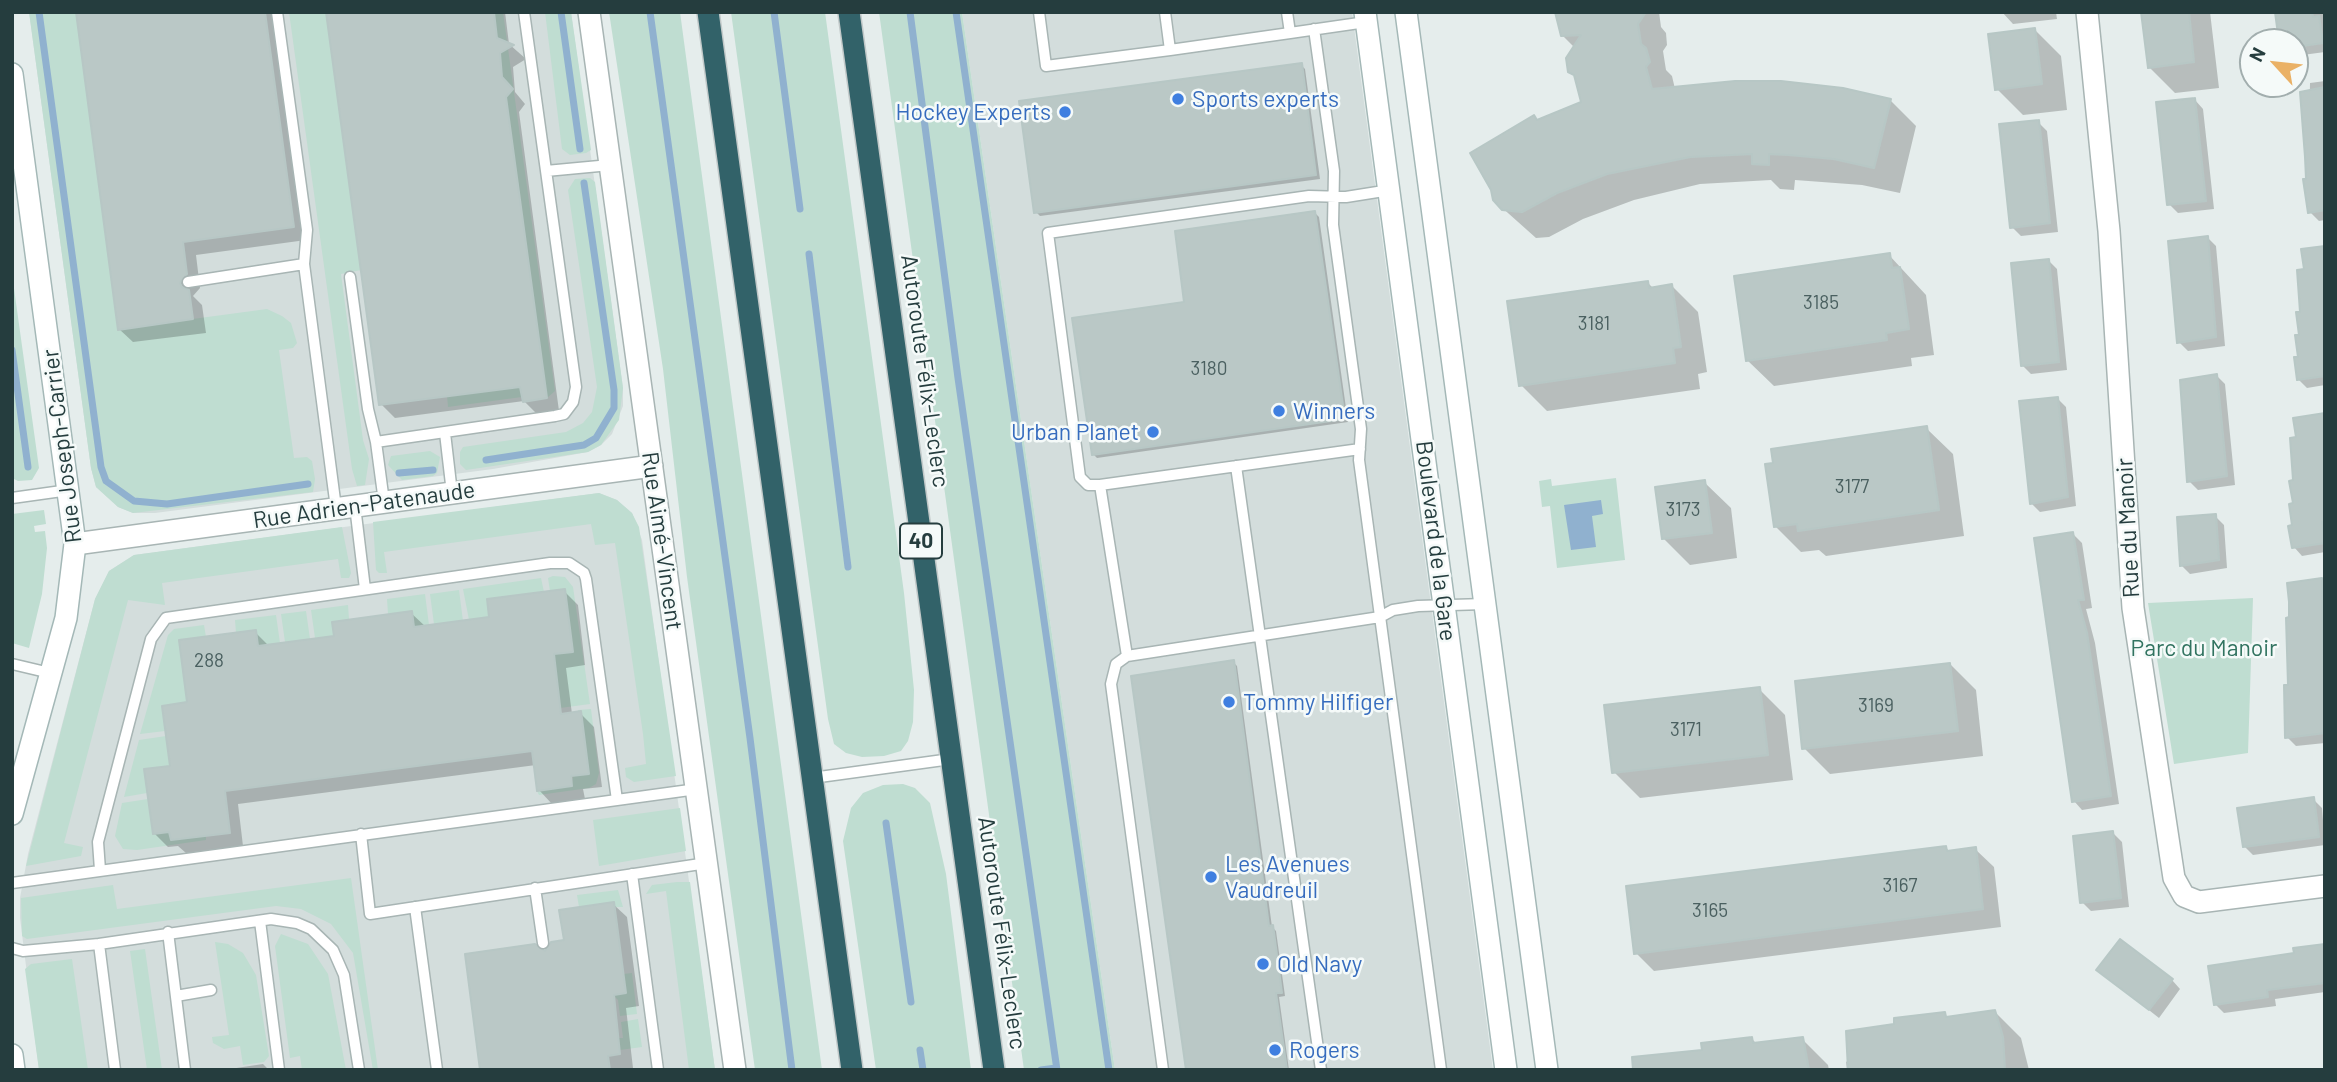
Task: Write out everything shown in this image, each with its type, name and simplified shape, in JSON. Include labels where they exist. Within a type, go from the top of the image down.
[{"type":"highway","points":[[708,12],[852,1070]]},
{"type":"highway","name":"Autoroute Félix-Leclerc","points":[[849,12],[994,1070]]},
{"type":"street","name":"Rue Aimé-Vincent","points":[[589,12],[735,1070]]},
{"type":"street","name":"Boulevard de la Gare","points":[[1406,12],[1547,1070]]},
{"type":"street","name":"Rue du Manoir","points":[[2087,12],[2109,231],[2133,608],[2174,878],[2184,895],[2199,902],[2325,886]]},
{"type":"street","name":"Boulevard de la Gare","points":[[1366,17],[1506,1070]]},
{"type":"street","name":"Rue Joseph-Carrier","points":[[12,74],[18,164],[75,544],[69,602],[12,814]]},
{"type":"street","name":"Rue Adrien-Patenaude","points":[[75,544],[652,466]]},
{"type":"street","points":[[12,1055],[14,1070]]},
{"type":"lane","points":[[277,12],[307,230],[304,264],[346,507],[365,589]]},
{"type":"lane","points":[[376,442],[555,416],[564,414],[573,402],[576,387],[524,12]]},
{"type":"lane","points":[[1039,12],[1046,66],[1290,33],[1366,17]]},
{"type":"lane","points":[[1165,12],[1170,50]]},
{"type":"lane","points":[[1287,12],[1290,33]]},
{"type":"lane","points":[[1314,29],[1333,166],[1333,225],[1361,429],[1360,449],[1380,617],[1441,1070]]},
{"type":"lane","points":[[546,171],[610,165]]},
{"type":"lane","points":[[1360,449],[1088,485],[1080,477],[1048,233],[1333,195],[1346,197],[1390,190]]},
{"type":"lane","points":[[188,282],[304,264]]},
{"type":"lane","points":[[350,276],[384,502]]},
{"type":"lane","points":[[444,433],[452,493]]},
{"type":"lane","points":[[1236,466],[1321,1070]]},
{"type":"lane","points":[[1100,485],[1127,656]]},
{"type":"lane","points":[[12,498],[69,490]]},
{"type":"lane","points":[[100,870],[98,842],[151,639],[160,623],[172,616],[561,562],[578,568],[586,579],[617,800]]},
{"type":"lane","points":[[1163,1070],[1111,684],[1116,664],[1127,656],[1260,636],[1282,629],[1380,617],[1406,608],[1485,604]]},
{"type":"lane","points":[[12,664],[50,673]]},
{"type":"lane","points":[[812,778],[951,759]]},
{"type":"lane","points":[[12,883],[697,789]]},
{"type":"lane","points":[[361,834],[370,914],[706,863]]},
{"type":"lane","points":[[632,874],[658,1070]]},
{"type":"lane","points":[[535,888],[543,943]]},
{"type":"lane","points":[[415,907],[437,1070]]},
{"type":"lane","points":[[260,921],[279,1070]]},
{"type":"lane","points":[[12,948],[23,951],[99,944],[168,932],[260,921],[297,923],[311,929],[333,950],[351,999],[359,1070]]},
{"type":"lane","points":[[168,932],[185,1070]]},
{"type":"lane","points":[[99,944],[114,1070]]},
{"type":"lane","points":[[176,996],[211,990]]},
{"type":"shaded area","points":[[29,12],[571,12],[623,388],[623,406],[612,434],[601,445],[588,452],[493,469],[155,513],[133,513],[118,507],[96,487],[91,468]]},
{"type":"shaded area","points":[[962,12],[1352,12],[1493,1070],[1115,1070]]},
{"type":"shaded area","points":[[599,493],[617,500],[632,513],[642,540],[715,1070],[39,1070],[20,918],[20,898],[28,854],[95,599],[109,571],[134,555]]},
{"type":"green space","points":[[29,12],[76,12],[118,329],[267,309],[291,323],[297,343],[293,348],[279,350],[294,458],[307,457],[312,461],[315,479],[313,492],[133,513],[118,507],[96,487],[91,468]]},
{"type":"green space","points":[[289,12],[326,12],[361,270],[341,274],[363,440],[369,459],[365,485],[357,486],[352,469]]},
{"type":"green space","points":[[494,12],[503,12],[555,391],[547,398],[506,97],[511,87],[503,80],[500,53],[504,50],[505,43],[497,38]]},
{"type":"green space","points":[[545,12],[571,12],[591,150],[586,153],[570,155],[562,149]]},
{"type":"green space","points":[[609,12],[680,12],[822,1070],[755,1070],[687,577],[663,369]]},
{"type":"green space","points":[[731,12],[825,12],[904,593],[914,690],[913,722],[908,741],[901,751],[884,756],[862,757],[846,753],[834,744],[828,719]]},
{"type":"green space","points":[[879,12],[962,12],[1115,1070],[1024,1070]]},
{"type":"green space","points":[[590,178],[595,182],[623,388],[619,420],[601,445],[588,452],[466,470],[460,464],[463,447],[566,432],[583,423],[592,412],[597,387],[568,190],[575,179]]},
{"type":"green space","points":[[12,274],[39,468],[32,480],[18,481],[14,479],[12,470]]},
{"type":"green space","points":[[520,387],[522,397],[448,407],[447,396]]},
{"type":"green space","points":[[430,451],[440,457],[437,473],[433,476],[402,480],[388,465],[391,456]]},
{"type":"green space","points":[[1616,478],[1625,560],[1557,568],[1550,506],[1542,507],[1539,481],[1551,479],[1552,486]]},
{"type":"green space","points":[[599,493],[617,500],[632,513],[639,527],[676,776],[634,782],[626,777],[625,768],[646,764],[643,734],[615,543],[595,545],[591,524],[384,552],[387,573],[379,573],[376,570],[373,522]]},
{"type":"green space","points":[[44,510],[46,524],[34,526],[35,532],[45,531],[47,548],[42,594],[29,648],[12,643],[12,514]]},
{"type":"green space","points":[[342,527],[351,573],[349,578],[341,578],[338,559],[162,583],[165,605],[128,600],[64,843],[83,847],[81,856],[26,866],[95,599],[109,571],[134,555]]},
{"type":"green space","points":[[565,577],[573,587],[590,704],[560,708],[554,654],[572,652],[550,591],[548,578]]},
{"type":"green space","points":[[541,578],[544,592],[489,617],[469,620],[463,589]]},
{"type":"green space","points":[[459,590],[463,621],[434,624],[430,594]]},
{"type":"green space","points":[[425,594],[429,625],[414,627],[411,611],[388,614],[387,599]]},
{"type":"green space","name":"Parc du Manoir","points":[[2253,598],[2248,753],[2174,764],[2148,603]]},
{"type":"green space","points":[[348,605],[349,619],[332,622],[334,636],[315,638],[311,610]]},
{"type":"green space","points":[[306,611],[310,639],[285,642],[281,614]]},
{"type":"green space","points":[[276,615],[280,643],[258,646],[256,630],[236,633],[235,620]]},
{"type":"green space","points":[[204,625],[206,637],[179,641],[187,702],[162,706],[165,731],[140,734],[168,635],[174,629]]},
{"type":"green space","points":[[591,709],[599,773],[596,784],[589,788],[539,795],[537,791],[572,786],[578,710]]},
{"type":"green space","points":[[166,736],[170,766],[147,793],[124,797],[139,740]]},
{"type":"green space","points":[[903,784],[915,788],[930,803],[946,874],[971,1070],[876,1070],[843,841],[851,808],[863,793],[883,785]]},
{"type":"green space","points":[[148,799],[153,834],[169,832],[171,840],[206,836],[206,840],[137,850],[123,849],[115,836],[122,803]]},
{"type":"green space","points":[[680,808],[686,851],[599,866],[593,820]]},
{"type":"green space","points":[[351,878],[378,1070],[373,1070],[353,953],[331,924],[301,909],[276,906],[27,939],[22,936],[21,898],[113,885],[117,909]]},
{"type":"green space","points":[[690,882],[715,1070],[689,1070],[666,891],[646,894],[652,885]]},
{"type":"green space","points":[[618,890],[623,907],[615,907],[614,902],[579,907],[577,895]]},
{"type":"green space","points":[[281,934],[308,944],[328,974],[346,1070],[302,1070],[300,1056],[290,1058],[275,946]]},
{"type":"green space","points":[[215,942],[228,944],[243,953],[256,975],[269,1056],[264,1062],[243,1065],[240,1046],[224,1049],[213,1043],[212,1037],[229,1035]]},
{"type":"green space","points":[[145,949],[162,1070],[147,1070],[130,951]]},
{"type":"green space","points":[[72,959],[88,1070],[39,1070],[25,969],[31,964]]},
{"type":"green space","points":[[632,973],[637,1014],[620,1016],[618,1000],[613,995],[623,974]]},
{"type":"green space","points":[[638,1019],[642,1047],[620,1050],[619,1038],[623,1038],[621,1022]]},
{"type":"water","points":[[1601,500],[1603,514],[1592,516],[1596,547],[1571,550],[1564,505]]},
{"type":"building","points":[[76,12],[265,12],[294,227],[183,242],[187,274],[180,283],[189,290],[193,319],[118,330]]},
{"type":"building","points":[[326,12],[494,12],[497,38],[514,45],[500,53],[502,77],[513,89],[506,97],[547,398],[523,402],[520,387],[379,405]]},
{"type":"building","points":[[1555,12],[1646,12],[1638,24],[1641,44],[1646,48],[1650,62],[1646,67],[1652,89],[1735,81],[1781,81],[1843,88],[1891,99],[1874,168],[1834,159],[1789,155],[1769,154],[1769,165],[1752,164],[1752,154],[1690,157],[1607,174],[1557,193],[1522,212],[1502,210],[1493,200],[1491,190],[1470,153],[1534,115],[1537,120],[1581,102],[1574,75],[1568,72],[1566,58],[1581,35],[1561,36]]},
{"type":"building","points":[[2141,12],[2189,12],[2194,62],[2148,68]]},
{"type":"building","points":[[2275,12],[2312,12],[2313,17],[2319,16],[2323,43],[2309,45],[2309,28],[2277,28]]},
{"type":"building","points":[[2035,28],[2042,84],[1995,90],[1988,34]]},
{"type":"building","points":[[1302,63],[1316,175],[1034,213],[1019,101]]},
{"type":"building","points":[[2325,87],[2325,210],[2308,213],[2303,179],[2306,179],[2300,98],[2309,98],[2309,90]]},
{"type":"building","points":[[2195,98],[2206,201],[2167,205],[2156,102]]},
{"type":"building","points":[[2039,120],[2050,223],[2010,228],[1999,124]]},
{"type":"building","points":[[1315,211],[1345,419],[1092,455],[1072,318],[1184,302],[1175,231]]},
{"type":"building","points":[[2208,236],[2216,337],[2177,343],[2168,241]]},
{"type":"building","points":[[2325,246],[2325,376],[2297,380],[2294,357],[2298,357],[2295,335],[2299,335],[2296,312],[2300,312],[2297,270],[2304,269],[2301,249]]},
{"type":"building","points":[[1890,253],[1892,268],[1900,267],[1909,329],[1886,333],[1887,340],[1746,361],[1734,276]]},
{"type":"building","points":[[2049,259],[2059,362],[2021,366],[2011,263]]},
{"type":"building","points":[[1648,281],[1649,288],[1672,284],[1681,347],[1673,348],[1675,363],[1519,386],[1507,301]]},
{"type":"building","points":[[2217,374],[2227,476],[2187,482],[2180,380]]},
{"type":"building","points":[[2058,397],[2068,497],[2030,504],[2019,401]]},
{"type":"building","points":[[2325,413],[2325,522],[2322,522],[2325,543],[2292,548],[2288,526],[2292,525],[2289,504],[2293,503],[2289,481],[2293,480],[2290,438],[2296,437],[2293,418]]},
{"type":"building","points":[[1927,426],[1939,510],[1798,531],[1797,524],[1774,527],[1765,464],[1773,463],[1771,449]]},
{"type":"building","points":[[1705,480],[1712,533],[1662,539],[1655,487]]},
{"type":"building","points":[[2216,514],[2219,560],[2180,566],[2177,517]]},
{"type":"building","points":[[2073,532],[2084,600],[2078,600],[2087,633],[2111,796],[2072,802],[2034,538]]},
{"type":"building","points":[[2322,578],[2325,733],[2285,738],[2284,685],[2288,685],[2286,618],[2289,617],[2287,583]]},
{"type":"building","points":[[565,589],[573,652],[554,654],[561,714],[581,711],[589,774],[571,776],[572,786],[537,791],[532,751],[225,791],[230,833],[171,840],[169,832],[153,834],[144,769],[170,766],[162,706],[187,702],[179,640],[256,630],[258,646],[334,636],[332,622],[412,611],[414,627],[489,617],[487,599]]},
{"type":"building","name":"Les Avenues Vaudreuil","points":[[1234,660],[1269,926],[1273,925],[1282,993],[1276,993],[1287,1070],[1186,1070],[1131,676]]},
{"type":"building","points":[[1950,663],[1958,731],[1802,749],[1795,681]]},
{"type":"building","points":[[1760,687],[1768,755],[1612,773],[1604,705]]},
{"type":"building","points":[[2314,797],[2319,837],[2243,847],[2237,808]]},
{"type":"building","points":[[2113,831],[2121,898],[2080,903],[2073,836]]},
{"type":"building","points":[[1946,846],[1947,851],[1976,847],[1983,909],[1634,954],[1626,886]]},
{"type":"building","points":[[614,902],[626,993],[614,995],[620,1054],[608,1056],[610,1070],[480,1070],[465,954],[535,944],[545,951],[551,942],[564,940],[559,910]]},
{"type":"building","points":[[2120,939],[2173,979],[2149,1010],[2096,970]]},
{"type":"building","points":[[2325,944],[2325,983],[2267,990],[2268,997],[2214,1005],[2208,966],[2294,953],[2293,948]]},
{"type":"building","points":[[1995,1010],[2003,1037],[2005,1070],[1848,1070],[1846,1031],[1894,1024],[1894,1018],[1945,1012],[1946,1017]]},
{"type":"building","points":[[1752,1037],[1753,1043],[1803,1037],[1809,1070],[1633,1070],[1632,1057],[1702,1050],[1701,1043]]},
{"type":"waterway","points":[[39,12],[101,467],[106,481],[134,501],[167,504],[308,484]]},
{"type":"waterway","points":[[561,12],[580,149]]},
{"type":"waterway","points":[[650,12],[750,738],[792,1070]]},
{"type":"waterway","points":[[774,12],[800,209]]},
{"type":"waterway","points":[[910,12],[958,378],[1057,1070]]},
{"type":"waterway","points":[[956,12],[1109,1070]]},
{"type":"waterway","points":[[486,460],[584,445],[596,438],[614,408],[614,390],[584,183]]},
{"type":"waterway","points":[[809,254],[848,567]]},
{"type":"waterway","points":[[12,350],[28,467]]},
{"type":"waterway","points":[[399,473],[433,470]]},
{"type":"waterway","points":[[886,823],[911,1002]]},
{"type":"waterway","points":[[920,1050],[923,1070]]},
{"type":"waterway","points":[[1041,1070],[1056,1068]]},
{"type":"place","name":"Sports experts","points":[[1178,99]]},
{"type":"place","name":"Hockey Experts","points":[[1065,112]]},
{"type":"place","name":"Winners","points":[[1279,411]]},
{"type":"place","name":"Urban Planet","points":[[1153,432]]},
{"type":"place","name":"Tommy Hilfiger","points":[[1229,702]]},
{"type":"place","name":"Les Avenues Vaudreuil","points":[[1211,877]]},
{"type":"place","name":"Old Navy","points":[[1263,964]]},
{"type":"place","name":"Rogers","points":[[1275,1050]]}]
